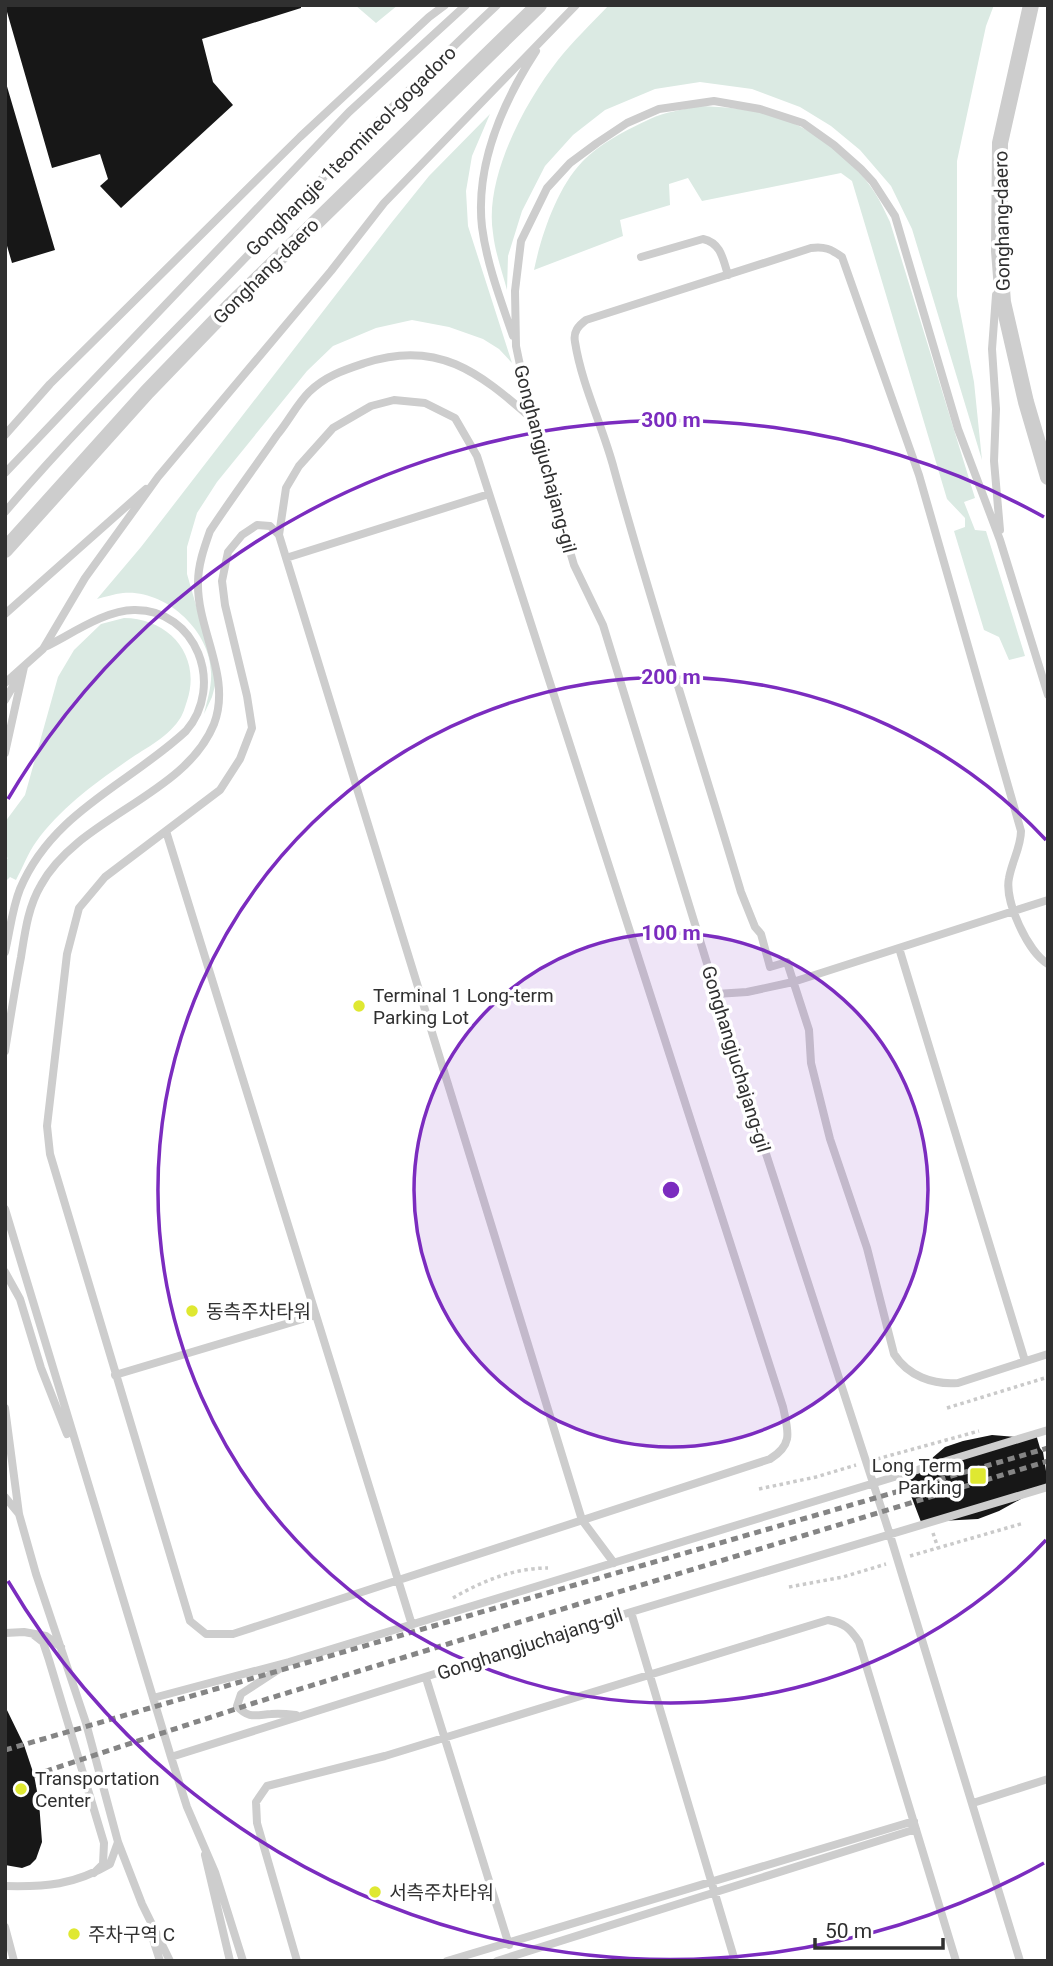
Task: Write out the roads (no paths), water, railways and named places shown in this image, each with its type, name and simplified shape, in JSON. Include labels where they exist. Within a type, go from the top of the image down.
[{"type":"street","name":"Gonghang-daero","points":[[5,550],[147,392],[229,307],[539,5]]},
{"type":"street","name":"Gonghang-daero","points":[[1031,5],[1000,143],[999,251],[1003,302],[1026,402],[1048,477]]},
{"type":"lane","points":[[5,473],[349,112],[466,5]]},
{"type":"lane","name":"Gonghangje 1teomineol-gogadoro","points":[[5,512],[345,155],[443,55],[497,5]]},
{"type":"lane","points":[[5,683],[43,649],[85,578],[158,477],[331,271],[384,203],[576,5]]},
{"type":"lane","points":[[5,435],[50,384],[300,136],[441,7]]},
{"type":"lane","points":[[516,346],[486,250],[482,227],[483,186],[490,146],[509,98],[525,67],[560,21]]},
{"type":"lane","name":"Gonghangjuchajang-gil","points":[[1020,1961],[874,1483],[716,995],[603,625],[574,565],[531,418],[516,346],[515,291],[521,241],[547,188],[570,163],[627,123],[659,109],[714,101],[760,108],[803,123],[862,169],[895,216],[958,429],[1000,540],[1048,695]]},
{"type":"lane","points":[[641,257],[703,239],[712,241],[720,249],[728,275]]},
{"type":"lane","points":[[1048,964],[1041,960],[1023,932],[1008,893],[1008,880],[1021,841],[1021,831],[919,475],[842,257],[822,247],[811,248],[586,320],[579,325],[574,340],[741,892],[754,927],[761,934],[770,967],[787,962],[809,1030],[811,1063],[830,1139],[867,1248],[894,1354],[900,1364],[912,1373],[944,1384],[958,1383],[1048,1354]]},
{"type":"lane","points":[[999,251],[992,349],[996,409],[994,461],[1000,540]]},
{"type":"lane","points":[[5,1051],[29,915],[40,885],[61,856],[177,772],[199,751],[214,724],[220,702],[218,681],[200,603],[198,583],[201,556],[210,531],[308,393],[332,374],[385,356],[410,354],[462,366],[496,388],[531,418]]},
{"type":"lane","points":[[279,535],[270,526],[257,525],[242,535],[228,552],[222,581],[252,728],[244,749],[220,790],[105,877],[79,908],[67,954],[47,1126],[50,1154],[190,1621],[206,1634],[233,1634],[582,1520],[770,1459],[782,1452],[788,1442],[779,1395],[477,456],[454,418],[425,403],[394,400],[370,406],[333,428],[299,466],[286,488],[279,535],[582,1520],[614,1563]]},
{"type":"lane","points":[[5,614],[158,477]]},
{"type":"lane","points":[[286,558],[489,494]]},
{"type":"lane","points":[[5,952],[19,892],[29,871],[46,847],[75,815],[186,732],[198,714],[205,691],[205,673],[194,644],[175,624],[149,612],[115,612],[43,649]]},
{"type":"lane","points":[[7,699],[24,667]]},
{"type":"lane","points":[[5,753],[24,667]]},
{"type":"lane","points":[[166,831],[412,1625]]},
{"type":"lane","points":[[716,995],[747,992],[793,982],[1048,900]]},
{"type":"lane","points":[[898,948],[1025,1361]]},
{"type":"lane","points":[[5,1209],[171,1757],[187,1807],[215,1872],[243,1961]]},
{"type":"lane","points":[[5,1272],[20,1298],[41,1368],[85,1479]]},
{"type":"lane","points":[[115,1375],[316,1315]]},
{"type":"lane","points":[[5,1408],[19,1514],[36,1574],[86,1723],[118,1842],[160,1961]]},
{"type":"lane","points":[[153,1698],[289,1662],[1048,1430]]},
{"type":"lane","name":"Gonghangjuchajang-gil","points":[[171,1757],[631,1612],[1048,1487]]},
{"type":"lane","points":[[5,1497],[19,1514]]},
{"type":"lane","points":[[631,1612],[735,1961]]},
{"type":"lane","points":[[299,1961],[293,1950],[257,1823],[256,1802],[267,1786],[384,1756],[828,1620],[840,1622],[850,1629],[859,1642],[956,1961]]},
{"type":"lane","points":[[5,1633],[24,1632],[46,1636],[62,1647]]},
{"type":"lane","points":[[34,1635],[43,1642],[104,1843],[103,1864],[94,1874]]},
{"type":"lane","points":[[289,1662],[241,1694],[237,1706],[244,1714],[256,1716],[304,1715]]},
{"type":"lane","points":[[426,1678],[514,1958]]},
{"type":"lane","points":[[973,1802],[1048,1779]]},
{"type":"lane","points":[[447,1961],[711,1881],[915,1825]]},
{"type":"lane","points":[[498,1961],[514,1958],[915,1825]]},
{"type":"lane","points":[[5,1886],[39,1887],[70,1882],[94,1874],[110,1864],[118,1842]]},
{"type":"lane","points":[[203,1844],[230,1961]]},
{"type":"lane","points":[[142,1904],[170,1961]]},
{"type":"lane","points":[[5,1927],[14,1961]]},
{"type":"railway","points":[[5,1750],[1048,1448]]},
{"type":"railway","points":[[34,1775],[254,1703],[1048,1461]]},
{"type":"place","name":"Terminal 1 Long-term Parking Lot","points":[[359,1006]]},
{"type":"place","name":"동측주차타워","points":[[192,1311]]},
{"type":"place","name":"Long Term Parking","points":[[978,1476]]},
{"type":"place","name":"Transportation Center","points":[[21,1789]]},
{"type":"place","name":"서측주차타워","points":[[375,1892]]},
{"type":"place","name":"주차구역 C","points":[[74,1934]]}]
